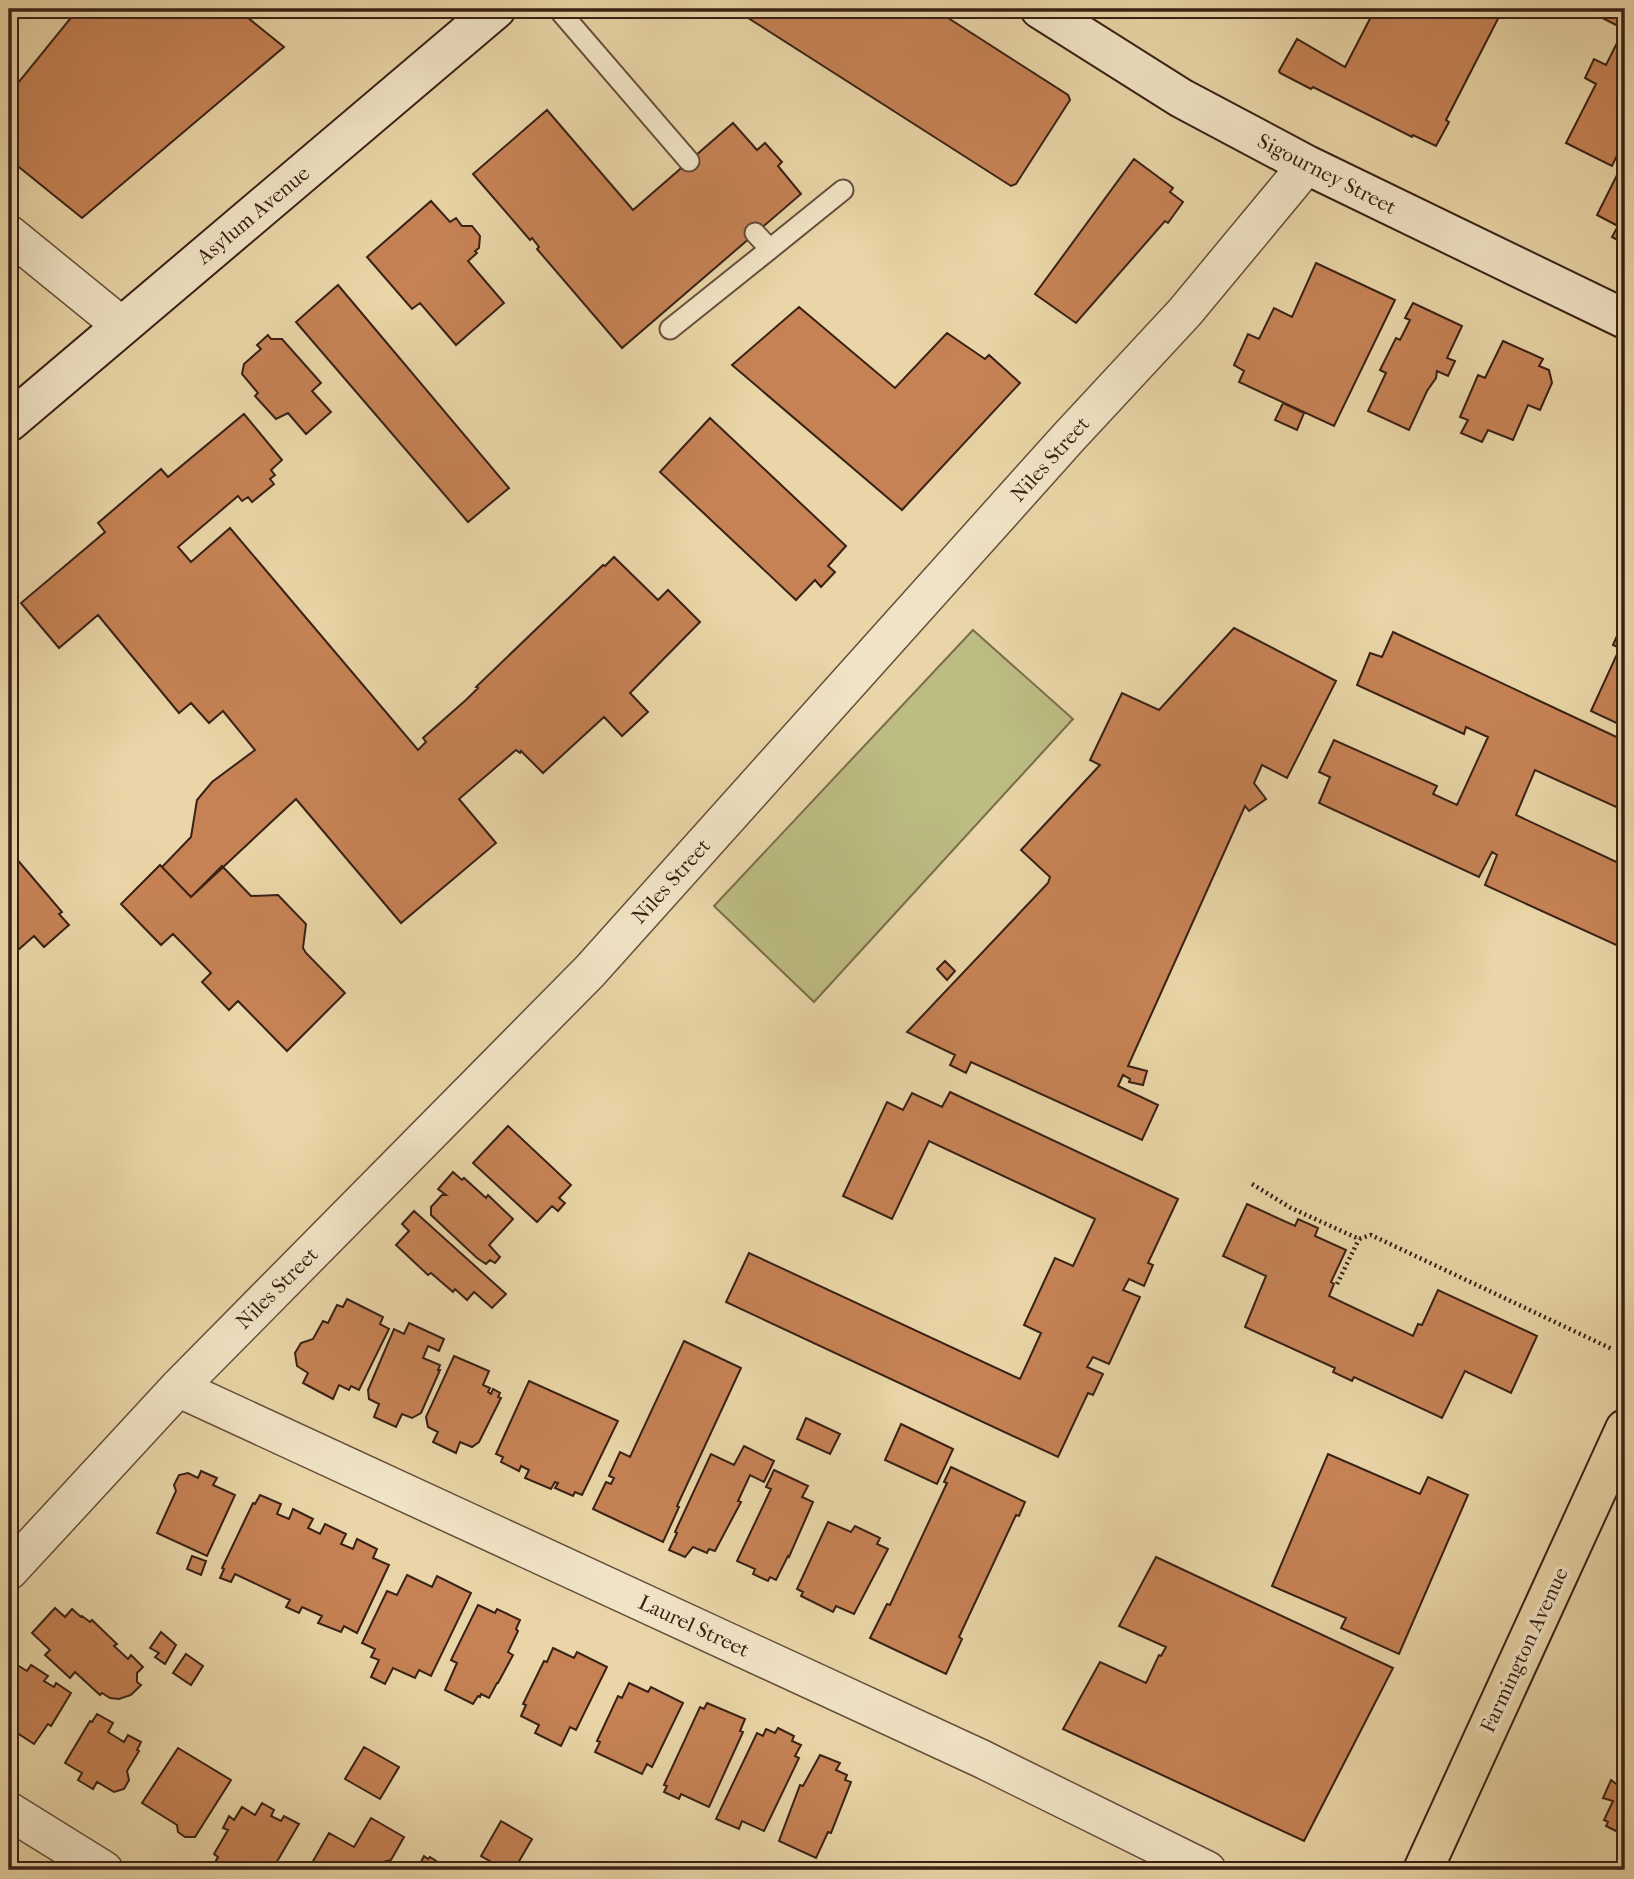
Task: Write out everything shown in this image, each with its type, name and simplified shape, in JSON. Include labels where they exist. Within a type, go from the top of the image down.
[{"type":"main road","name":"Asylum Avenue","points":[[9,422],[496,9]]},
{"type":"main road","name":"Sigourney Street","points":[[1040,9],[1181,98],[1307,165],[1625,319]]},
{"type":"main road","name":"Farmington Avenue","points":[[1423,1870],[1625,1429]]},
{"type":"street","name":"Niles Street","points":[[9,1571],[178,1388],[590,971],[1068,438],[1185,312],[1307,165]]},
{"type":"street","points":[[9,234],[122,326]]},
{"type":"street","name":"Laurel Street","points":[[178,1388],[982,1759],[1208,1870]]},
{"type":"street","points":[[9,1811],[104,1870]]},
{"type":"lane","points":[[558,9],[689,161]]},
{"type":"lane","points":[[670,329],[843,190]]},
{"type":"lane","points":[[755,233],[770,249]]},
{"type":"path","points":[[1252,1184],[1291,1208],[1359,1239],[1371,1235],[1612,1349]]},
{"type":"path","points":[[1337,1284],[1359,1239]]},
{"type":"green space","points":[[973,630],[1073,719],[814,1002],[714,906]]},
{"type":"building","points":[[78,9],[237,9],[284,47],[82,218],[9,159],[9,94]]},
{"type":"building","points":[[734,9],[934,9],[1068,95],[1070,100],[1016,184],[1011,186]]},
{"type":"building","points":[[1375,9],[1503,9],[1446,120],[1449,122],[1436,146],[1413,135],[1412,137],[1313,87],[1311,89],[1279,71],[1297,39],[1345,67]]},
{"type":"building","points":[[1585,9],[1625,9],[1625,139],[1612,166],[1566,143],[1596,84],[1585,78],[1594,59],[1606,65],[1624,29]]},
{"type":"building","points":[[547,110],[633,210],[733,123],[757,150],[765,143],[782,162],[778,166],[801,194],[622,348],[537,249],[539,247],[532,238],[530,240],[473,174]]},
{"type":"building","points":[[1134,159],[1173,188],[1170,192],[1183,202],[1168,223],[1165,221],[1076,323],[1035,294]]},
{"type":"building","points":[[1623,163],[1625,244],[1612,237],[1618,226],[1597,215]]},
{"type":"building","points":[[431,201],[450,222],[456,218],[462,226],[472,226],[480,236],[479,248],[475,251],[477,253],[468,261],[504,303],[456,345],[420,303],[412,309],[367,257]]},
{"type":"building","points":[[1316,263],[1395,300],[1334,426],[1239,382],[1244,371],[1234,365],[1248,334],[1259,339],[1274,308],[1292,317]]},
{"type":"building","points":[[338,285],[509,488],[468,522],[296,322]]},
{"type":"building","points":[[1413,303],[1462,326],[1447,358],[1455,361],[1448,376],[1437,371],[1409,430],[1368,411],[1386,373],[1380,370],[1396,338],[1400,340],[1410,320],[1405,318]]},
{"type":"building","points":[[799,307],[895,388],[947,333],[985,359],[989,355],[1020,383],[902,510],[732,365]]},
{"type":"building","points":[[268,335],[271,339],[282,339],[321,383],[312,391],[331,412],[306,434],[288,413],[276,419],[255,396],[258,393],[242,374],[244,364],[261,349],[257,345]]},
{"type":"building","points":[[1503,341],[1543,359],[1539,366],[1549,370],[1552,383],[1540,410],[1528,405],[1513,440],[1488,430],[1482,442],[1461,433],[1468,420],[1460,417],[1478,375],[1485,378]]},
{"type":"building","points":[[1283,403],[1304,413],[1297,430],[1275,420]]},
{"type":"building","points":[[244,414],[282,460],[271,470],[275,475],[270,479],[274,484],[252,502],[248,497],[242,501],[238,496],[178,547],[191,562],[230,528],[418,750],[426,742],[423,738],[614,557],[658,600],[668,590],[700,622],[630,693],[648,712],[622,736],[604,717],[543,773],[521,751],[520,753],[516,750],[459,799],[496,843],[401,923],[296,799],[191,897],[162,867],[191,837],[197,800],[212,782],[255,750],[223,711],[209,723],[191,703],[179,713],[98,615],[59,648],[21,603],[105,532],[98,523],[161,469],[168,477]]},
{"type":"building","points":[[710,418],[846,546],[828,566],[835,572],[821,587],[815,580],[796,600],[660,472]]},
{"type":"building","points":[[1624,620],[1625,655],[1618,652],[1620,648],[1613,645]]},
{"type":"building","points":[[1234,628],[1336,681],[1287,778],[1262,765],[1254,783],[1266,799],[1249,811],[1245,806],[1128,1066],[1147,1071],[1143,1085],[1129,1082],[1130,1079],[1123,1075],[1118,1086],[1158,1105],[1142,1140],[971,1062],[966,1073],[950,1065],[955,1055],[907,1032],[1048,883],[1050,877],[1021,850],[1100,765],[1090,760],[1122,693],[1159,710]]},
{"type":"building","points":[[1393,632],[1625,741],[1625,811],[1535,770],[1516,815],[1625,866],[1625,949],[1485,885],[1497,855],[1492,852],[1479,877],[1319,803],[1330,777],[1319,772],[1334,740],[1437,786],[1433,794],[1457,805],[1488,737],[1466,727],[1464,734],[1357,685],[1370,653],[1382,657]]},
{"type":"building","points":[[1618,652],[1625,655],[1625,727],[1591,711]]},
{"type":"building","points":[[9,850],[62,912],[59,914],[69,925],[44,947],[34,936],[9,958]]},
{"type":"building","points":[[160,865],[191,897],[222,866],[251,896],[278,895],[306,924],[303,948],[345,993],[287,1051],[238,1001],[229,1010],[202,982],[211,973],[173,934],[161,945],[121,904]]},
{"type":"building","points":[[945,961],[955,971],[947,980],[937,969]]},
{"type":"building","points":[[950,1092],[1178,1199],[1148,1263],[1153,1265],[1144,1286],[1129,1279],[1123,1290],[1140,1297],[1109,1364],[1093,1357],[1087,1367],[1103,1374],[1093,1395],[1088,1393],[1058,1457],[726,1302],[749,1253],[1020,1379],[1041,1333],[1024,1325],[1055,1258],[1073,1266],[1095,1219],[929,1141],[892,1219],[843,1196],[887,1102],[903,1110],[912,1093],[942,1107]]},
{"type":"building","points":[[508,1126],[571,1185],[559,1198],[565,1203],[558,1211],[552,1206],[537,1222],[473,1163]]},
{"type":"building","points":[[453,1172],[486,1198],[488,1195],[513,1219],[489,1245],[500,1257],[495,1263],[490,1260],[486,1264],[477,1258],[431,1215],[431,1207],[442,1195],[446,1195],[438,1189]]},
{"type":"building","points":[[1247,1204],[1295,1226],[1298,1219],[1318,1228],[1315,1236],[1346,1250],[1331,1282],[1334,1284],[1329,1296],[1413,1336],[1418,1324],[1422,1325],[1438,1290],[1537,1336],[1511,1393],[1465,1371],[1442,1418],[1354,1377],[1352,1381],[1333,1372],[1335,1368],[1245,1327],[1266,1276],[1223,1256]]},
{"type":"building","points":[[414,1211],[506,1294],[492,1308],[474,1292],[467,1300],[455,1289],[453,1292],[431,1273],[428,1275],[396,1245],[409,1231],[402,1224]]},
{"type":"building","points":[[347,1299],[383,1317],[380,1324],[389,1329],[359,1390],[351,1386],[349,1390],[339,1385],[333,1399],[303,1383],[308,1373],[297,1366],[295,1353],[301,1343],[313,1339],[323,1321],[328,1323],[337,1305],[343,1307]]},
{"type":"building","points":[[409,1323],[444,1339],[439,1351],[428,1346],[423,1358],[440,1365],[440,1370],[421,1413],[412,1418],[402,1414],[396,1427],[374,1417],[379,1404],[369,1399],[368,1390],[394,1329],[404,1334]]},
{"type":"building","points":[[684,1341],[741,1368],[663,1542],[593,1509],[606,1482],[611,1484],[614,1478],[609,1476],[620,1452],[630,1457]]},
{"type":"building","points":[[454,1356],[489,1371],[483,1385],[490,1388],[488,1392],[491,1394],[493,1389],[500,1393],[498,1397],[501,1398],[479,1442],[472,1447],[460,1442],[456,1453],[433,1442],[438,1432],[428,1427],[426,1417]]},
{"type":"building","points":[[529,1381],[618,1421],[582,1495],[575,1492],[573,1496],[555,1488],[558,1483],[555,1482],[551,1489],[525,1478],[529,1470],[521,1466],[519,1471],[501,1462],[503,1457],[496,1454]]},
{"type":"building","points":[[806,1418],[840,1434],[830,1454],[797,1439]]},
{"type":"building","points":[[901,1424],[953,1449],[937,1484],[885,1460]]},
{"type":"building","points":[[744,1446],[774,1461],[764,1482],[750,1475],[738,1501],[741,1502],[715,1551],[709,1549],[707,1553],[693,1547],[685,1557],[669,1550],[711,1454],[734,1465]]},
{"type":"building","points":[[1328,1454],[1420,1494],[1428,1477],[1468,1495],[1399,1654],[1341,1628],[1346,1618],[1272,1586]]},
{"type":"building","points":[[951,1467],[1025,1502],[1019,1516],[1016,1515],[959,1637],[962,1639],[946,1674],[870,1638],[887,1604],[890,1605],[947,1483],[944,1482]]},
{"type":"building","points":[[774,1470],[808,1486],[802,1497],[813,1502],[776,1580],[770,1577],[768,1581],[753,1574],[755,1569],[737,1561],[771,1489],[766,1487]]},
{"type":"building","points":[[201,1471],[217,1478],[213,1485],[235,1495],[207,1556],[157,1533],[176,1491],[174,1485],[179,1475],[188,1473],[198,1478]]},
{"type":"building","points":[[260,1495],[281,1504],[277,1514],[289,1519],[293,1509],[313,1519],[308,1528],[320,1534],[325,1524],[346,1534],[341,1544],[353,1549],[357,1539],[377,1549],[373,1558],[389,1565],[357,1633],[344,1626],[341,1632],[318,1623],[322,1616],[302,1607],[299,1613],[286,1607],[290,1600],[235,1574],[231,1582],[220,1578],[224,1569],[222,1568],[253,1503],[255,1504]]},
{"type":"building","points":[[828,1522],[851,1532],[855,1526],[880,1538],[877,1544],[888,1549],[854,1614],[836,1606],[833,1612],[801,1596],[803,1592],[797,1589]]},
{"type":"building","points":[[192,1556],[206,1561],[201,1575],[187,1569]]},
{"type":"building","points":[[1156,1557],[1393,1668],[1304,1841],[1063,1729],[1100,1662],[1146,1683],[1159,1655],[1161,1656],[1166,1647],[1119,1626]]},
{"type":"building","points":[[407,1575],[432,1587],[437,1576],[471,1593],[431,1676],[419,1670],[415,1678],[393,1668],[385,1684],[371,1677],[379,1660],[371,1657],[375,1649],[362,1643],[387,1591],[397,1595]]},
{"type":"building","points":[[478,1605],[495,1613],[497,1609],[520,1620],[508,1652],[513,1655],[498,1683],[489,1698],[481,1694],[473,1704],[445,1690],[457,1663],[451,1660]]},
{"type":"building","points":[[55,1608],[65,1617],[72,1609],[90,1622],[92,1620],[128,1659],[131,1655],[143,1667],[137,1673],[137,1682],[141,1685],[131,1695],[119,1699],[102,1693],[100,1695],[75,1672],[70,1678],[45,1655],[50,1650],[32,1633]]},
{"type":"building","points":[[161,1632],[176,1645],[165,1664],[155,1657],[159,1653],[150,1648]]},
{"type":"building","points":[[553,1648],[574,1658],[577,1652],[607,1667],[576,1730],[570,1727],[561,1746],[535,1733],[539,1725],[521,1716],[526,1705],[523,1704]]},
{"type":"building","points":[[186,1654],[203,1666],[191,1685],[173,1673]]},
{"type":"building","points":[[9,1660],[27,1671],[31,1665],[48,1676],[44,1681],[54,1687],[56,1683],[71,1693],[51,1726],[48,1724],[34,1744],[14,1731],[9,1739]]},
{"type":"building","points":[[629,1683],[648,1692],[651,1687],[683,1703],[652,1767],[647,1764],[642,1774],[595,1752],[600,1742],[597,1741],[618,1696],[622,1698]]},
{"type":"building","points":[[707,1703],[745,1719],[740,1731],[743,1732],[709,1807],[681,1794],[679,1799],[664,1792],[667,1786],[664,1785],[700,1707],[704,1709]]},
{"type":"building","points":[[97,1714],[113,1723],[108,1732],[124,1742],[128,1735],[141,1742],[137,1750],[139,1751],[127,1771],[129,1780],[124,1789],[114,1792],[97,1782],[93,1789],[78,1780],[82,1773],[65,1763]]},
{"type":"building","points":[[778,1728],[794,1736],[792,1741],[801,1745],[795,1756],[799,1758],[764,1831],[742,1821],[739,1829],[716,1819],[757,1733],[763,1736],[766,1729],[775,1733]]},
{"type":"building","points":[[364,1747],[399,1767],[380,1799],[345,1779]]},
{"type":"building","points":[[178,1748],[231,1780],[195,1837],[185,1837],[178,1832],[177,1825],[142,1803]]},
{"type":"building","points":[[820,1755],[840,1763],[836,1770],[847,1775],[845,1780],[851,1782],[831,1833],[828,1832],[816,1858],[779,1841],[800,1785],[803,1786]]},
{"type":"building","points":[[1625,1774],[1624,1835],[1606,1826],[1608,1822],[1604,1820],[1613,1801],[1603,1798],[1611,1780],[1619,1786]]},
{"type":"building","points":[[262,1803],[274,1810],[271,1816],[281,1821],[284,1816],[299,1824],[272,1870],[212,1868],[218,1857],[214,1854],[228,1830],[223,1828],[229,1816],[234,1820],[242,1807],[255,1815]]},
{"type":"building","points":[[371,1818],[404,1837],[391,1860],[379,1863],[382,1865],[379,1870],[308,1870],[329,1833],[354,1847]]},
{"type":"building","points":[[501,1821],[532,1839],[514,1870],[506,1870],[481,1856]]},
{"type":"building","points":[[424,1856],[450,1870],[413,1870],[416,1864],[419,1866]]}]
